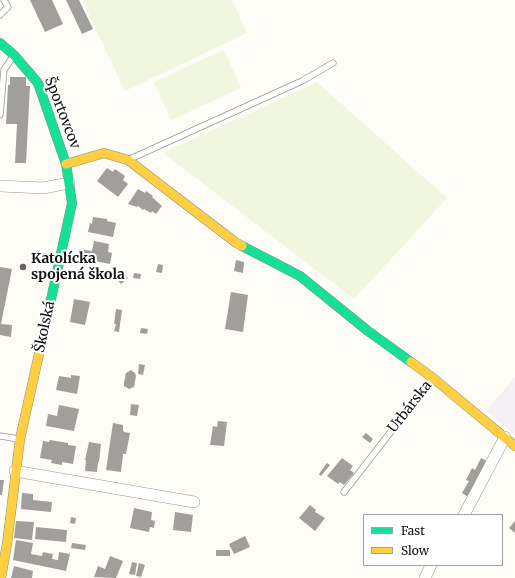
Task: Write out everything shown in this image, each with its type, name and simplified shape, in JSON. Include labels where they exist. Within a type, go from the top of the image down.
[{"type":"street","name":"Športovcov","points":[[0,43],[14,55],[38,83],[66,164],[69,183]]},
{"type":"street","points":[[66,164],[104,153],[128,160],[234,242],[300,276],[368,331],[433,378]]},
{"type":"street","points":[[0,186],[44,188],[69,183]]},
{"type":"street","name":"Školská","points":[[1,578],[6,556],[20,439],[72,203],[69,183]]},
{"type":"street","name":"Urbárska","points":[[433,378],[515,446]]},
{"type":"street","points":[[465,514],[505,438]]},
{"type":"street","points":[[15,471],[194,502]]},
{"type":"street","points":[[425,578],[431,566]]},
{"type":"lane","points":[[0,15],[8,7],[4,0]]},
{"type":"lane","points":[[0,115],[4,70],[14,55]]},
{"type":"lane","points":[[128,160],[302,81],[333,63]]},
{"type":"lane","name":"Urbárska","points":[[344,492],[433,378]]},
{"type":"lane","points":[[0,436],[20,439]]},
{"type":"shaded area","points":[[515,377],[515,435],[486,411]]},
{"type":"green space","points":[[82,0],[232,0],[247,33],[125,91]]},
{"type":"green space","points":[[224,50],[241,88],[171,120],[154,82]]},
{"type":"green space","points":[[317,82],[447,198],[354,299],[163,153]]},
{"type":"building","points":[[30,0],[52,0],[63,24],[45,32]]},
{"type":"building","points":[[66,0],[79,0],[93,29],[82,34]]},
{"type":"building","points":[[10,77],[26,77],[26,86],[30,86],[26,163],[15,163],[17,124],[6,124],[8,85],[10,85]]},
{"type":"building","points":[[107,168],[113,172],[115,169],[125,176],[123,180],[128,184],[118,197],[97,181]]},
{"type":"building","points":[[138,189],[145,193],[146,191],[162,206],[156,214],[152,211],[151,213],[144,209],[143,210],[138,206],[128,204]]},
{"type":"building","points":[[93,217],[107,219],[107,221],[116,223],[113,237],[88,232],[90,223],[92,224]]},
{"type":"building","points":[[94,241],[109,244],[108,252],[112,253],[110,264],[79,258],[80,249],[92,251]]},
{"type":"building","points":[[236,260],[244,262],[243,273],[234,271]]},
{"type":"building","points":[[158,264],[163,265],[162,273],[156,272]]},
{"type":"building","points":[[0,267],[12,269],[1,324],[12,325],[11,337],[0,335]]},
{"type":"building","points":[[123,272],[128,278],[121,284],[116,278]]},
{"type":"building","points":[[134,273],[141,274],[140,279],[133,278]]},
{"type":"building","points":[[231,292],[248,295],[243,332],[225,329]]},
{"type":"building","points":[[74,299],[90,302],[85,325],[70,322]]},
{"type":"building","points":[[116,309],[122,310],[119,332],[114,331],[116,324],[114,324]]},
{"type":"building","points":[[141,328],[148,329],[147,334],[140,333]]},
{"type":"building","points":[[139,364],[145,365],[143,375],[138,374]]},
{"type":"building","points":[[131,370],[136,376],[134,387],[129,389],[124,386],[124,383],[126,373]]},
{"type":"building","points":[[71,375],[80,376],[77,394],[56,390],[59,376],[71,378]]},
{"type":"building","points":[[131,404],[139,405],[137,416],[130,415]]},
{"type":"building","points":[[59,405],[79,409],[74,431],[46,426],[48,414],[57,416]]},
{"type":"building","points":[[218,421],[227,422],[224,446],[210,445],[213,426],[217,427]]},
{"type":"building","points":[[113,423],[123,425],[124,432],[130,433],[126,454],[123,454],[121,472],[106,470]]},
{"type":"building","points":[[366,433],[373,439],[370,443],[362,437]]},
{"type":"building","points":[[50,440],[76,446],[73,464],[62,462],[62,465],[51,463],[52,460],[40,458],[43,441],[49,442]]},
{"type":"building","points":[[89,442],[101,444],[97,472],[85,471],[85,460]]},
{"type":"building","points":[[342,458],[353,466],[350,470],[354,473],[344,485],[340,482],[338,484],[327,476]]},
{"type":"building","points":[[481,458],[487,461],[468,497],[462,493],[469,481],[466,480],[472,468],[475,470]]},
{"type":"building","points":[[327,463],[330,465],[321,476],[319,474]]},
{"type":"building","points":[[0,480],[4,480],[2,495],[0,495]]},
{"type":"building","points":[[22,493],[33,494],[33,500],[52,502],[51,512],[21,509]]},
{"type":"building","points":[[310,505],[316,510],[315,512],[325,518],[315,531],[299,518]]},
{"type":"building","points":[[134,508],[152,512],[151,520],[155,521],[154,528],[150,527],[149,532],[130,528]]},
{"type":"building","points":[[175,512],[193,515],[191,532],[173,530]]},
{"type":"building","points":[[71,517],[76,518],[75,524],[70,523]]},
{"type":"building","points":[[16,521],[34,522],[32,540],[14,538]]},
{"type":"building","points":[[515,521],[515,533],[509,528]]},
{"type":"building","points":[[36,527],[67,530],[66,542],[35,539]]},
{"type":"building","points":[[245,536],[250,547],[234,554],[229,544]]},
{"type":"building","points":[[16,540],[33,543],[31,554],[42,556],[43,552],[53,554],[52,559],[58,560],[59,552],[70,554],[66,571],[13,560]]},
{"type":"building","points":[[72,543],[86,545],[85,550],[71,548]]},
{"type":"building","points":[[216,550],[230,550],[230,556],[216,556]]},
{"type":"building","points":[[110,556],[123,561],[116,578],[94,577],[98,566],[105,569]]},
{"type":"building","points":[[132,562],[137,563],[135,575],[129,574]]},
{"type":"building","points":[[139,563],[145,565],[141,577],[136,576]]},
{"type":"building","points":[[14,566],[33,571],[32,578],[11,578]]},
{"type":"traffic: fast","points":[[0,43],[14,55],[38,83],[66,164],[72,203],[45,327]]},
{"type":"traffic: fast","points":[[242,246],[300,276],[368,331],[411,362]]},
{"type":"traffic: slow","points":[[66,164],[104,153],[128,160],[242,246]]},
{"type":"traffic: slow","points":[[1,578],[7,544],[20,439],[45,327]]},
{"type":"traffic: slow","points":[[411,362],[433,378],[515,446]]},
{"type":"place","name":"Katolícka spojená škola","points":[[23,267]]}]
